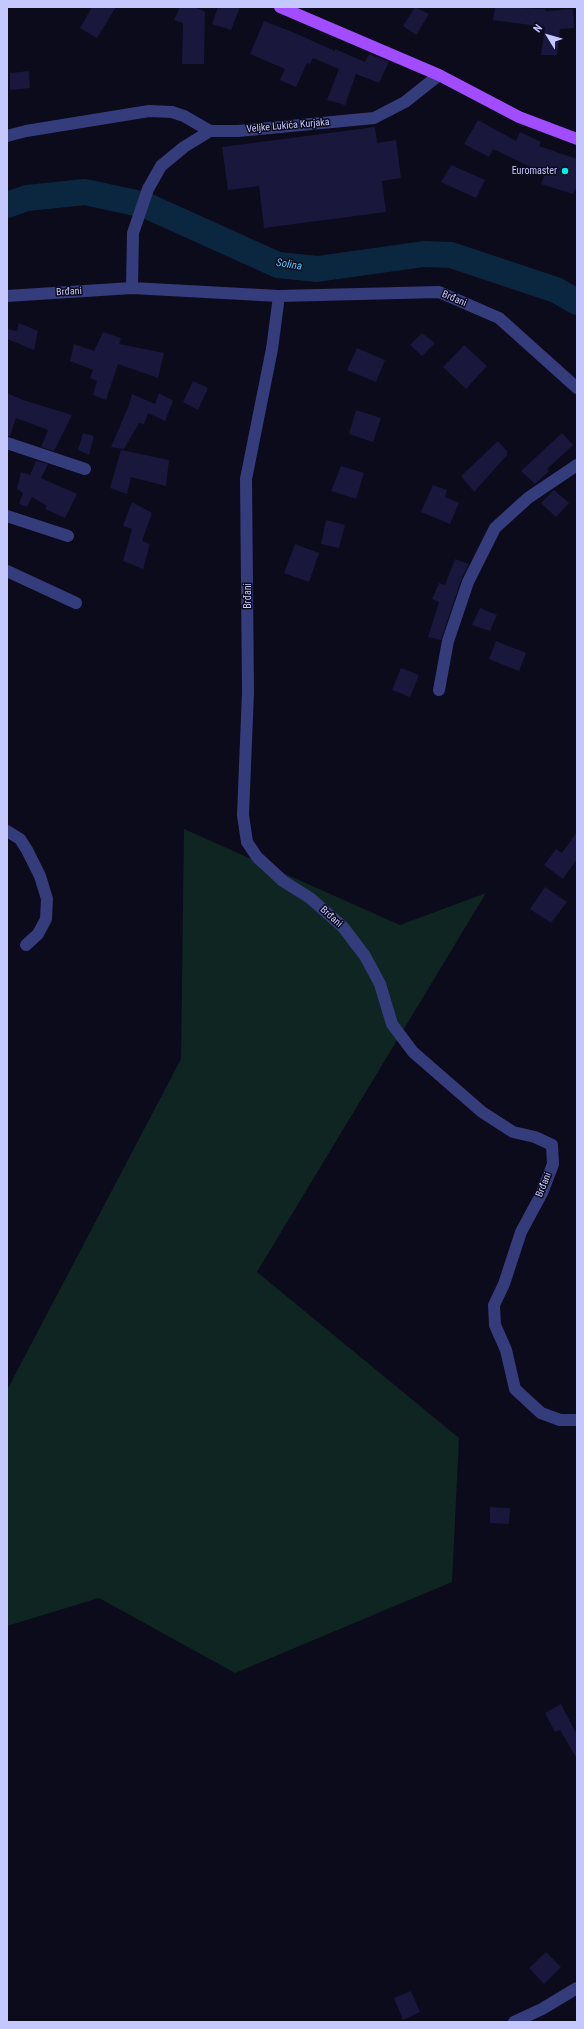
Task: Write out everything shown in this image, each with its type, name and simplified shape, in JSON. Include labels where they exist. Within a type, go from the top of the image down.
[{"type":"main road","points":[[280,7],[439,75],[519,117],[577,139]]},
{"type":"street","name":"Veljke Lukića Kurjaka","points":[[132,288],[133,233],[148,189],[160,166],[184,146],[210,131],[238,131],[374,118],[405,102],[439,75]]},
{"type":"street","points":[[7,136],[26,131],[149,111],[172,112],[184,116],[210,131]]},
{"type":"street","name":"Brđani","points":[[7,296],[132,288],[279,296],[439,292],[499,318],[577,388]]},
{"type":"street","name":"Brđani","points":[[279,296],[271,356],[246,479],[248,692],[243,815],[247,842],[257,857],[283,882],[310,898],[343,927],[366,956],[380,984],[392,1024],[412,1052],[482,1112],[514,1132],[535,1137],[552,1145],[553,1164],[542,1193],[521,1232],[504,1284],[494,1305],[495,1325],[506,1350],[515,1390],[541,1413],[560,1420],[577,1420]]},
{"type":"street","points":[[7,444],[85,469]]},
{"type":"street","points":[[439,690],[448,641],[468,582],[495,528],[528,498],[577,465]]},
{"type":"street","points":[[7,516],[68,536]]},
{"type":"street","points":[[7,571],[76,603]]},
{"type":"street","points":[[7,831],[20,839],[27,850],[40,876],[46,899],[46,919],[38,934],[26,945]]},
{"type":"street","points":[[514,2022],[542,2009],[577,1988]]},
{"type":"green space","points":[[184,829],[400,925],[486,893],[257,1272],[459,1438],[452,1582],[235,1673],[99,1598],[7,1626],[7,1390],[181,1059]]},
{"type":"building","points":[[92,7],[116,7],[97,38],[80,28]]},
{"type":"building","points":[[180,7],[195,7],[205,12],[204,64],[182,64],[183,23],[174,20]]},
{"type":"building","points":[[218,7],[240,7],[231,30],[212,24]]},
{"type":"building","points":[[415,7],[429,14],[416,35],[403,26]]},
{"type":"building","points":[[495,7],[545,9],[545,11],[573,9],[574,28],[560,29],[557,55],[541,55],[545,27],[493,20]]},
{"type":"building","points":[[264,21],[365,62],[369,54],[389,62],[379,83],[356,74],[345,105],[327,100],[339,69],[313,58],[310,64],[307,63],[296,87],[280,80],[285,69],[250,54]]},
{"type":"building","points":[[29,71],[30,88],[10,90],[10,73]]},
{"type":"building","points":[[478,120],[516,141],[520,132],[541,142],[539,146],[577,159],[577,186],[573,194],[541,184],[545,174],[493,149],[489,157],[464,144]]},
{"type":"building","points":[[375,127],[377,143],[396,140],[401,178],[382,181],[386,212],[264,228],[259,186],[228,190],[222,147]]},
{"type":"building","points":[[451,165],[485,180],[476,198],[441,182]]},
{"type":"building","points":[[19,323],[38,331],[34,350],[7,339],[7,329],[17,331]]},
{"type":"building","points":[[103,332],[121,338],[119,344],[164,353],[158,378],[118,364],[106,400],[93,395],[97,381],[90,378],[93,370],[70,361],[74,344],[94,351]]},
{"type":"building","points":[[422,333],[435,343],[422,356],[410,345]]},
{"type":"building","points":[[464,345],[487,366],[466,389],[443,367]]},
{"type":"building","points":[[357,348],[385,360],[376,382],[347,370]]},
{"type":"building","points":[[193,381],[208,388],[198,410],[183,402]]},
{"type":"building","points":[[7,393],[23,400],[72,415],[54,451],[41,447],[48,430],[16,418],[10,436],[7,436]]},
{"type":"building","points":[[159,393],[173,401],[165,421],[148,413],[144,424],[139,423],[124,449],[111,447],[129,405],[132,394],[155,404]]},
{"type":"building","points":[[356,410],[381,418],[373,442],[349,434]]},
{"type":"building","points":[[83,433],[94,436],[89,455],[78,450]]},
{"type":"building","points":[[562,433],[573,445],[547,469],[549,471],[535,484],[521,471]]},
{"type":"building","points":[[498,441],[507,451],[507,455],[474,492],[461,476]]},
{"type":"building","points":[[121,450],[169,460],[166,486],[131,477],[127,494],[110,488]]},
{"type":"building","points":[[36,461],[48,464],[41,478],[77,494],[65,518],[45,509],[47,506],[32,497],[27,507],[19,504],[23,493],[17,489],[21,472],[30,475]]},
{"type":"building","points":[[341,466],[364,473],[356,499],[331,491]]},
{"type":"building","points":[[433,485],[447,490],[445,497],[459,503],[450,524],[421,512]]},
{"type":"building","points":[[554,490],[569,503],[556,517],[541,503]]},
{"type":"building","points":[[132,502],[152,513],[142,541],[150,544],[143,569],[123,561],[132,529],[123,526]]},
{"type":"building","points":[[326,520],[345,525],[339,548],[321,544]]},
{"type":"building","points":[[295,544],[319,553],[309,582],[284,573]]},
{"type":"building","points":[[455,559],[469,564],[461,580],[441,640],[428,637],[439,602],[432,599],[439,583],[445,585]]},
{"type":"building","points":[[480,608],[497,615],[490,631],[472,625]]},
{"type":"building","points":[[496,641],[526,653],[519,671],[489,659]]},
{"type":"building","points":[[401,668],[419,675],[410,697],[392,690]]},
{"type":"building","points":[[577,832],[577,859],[563,879],[544,865],[556,849],[562,853]]},
{"type":"building","points":[[545,887],[567,902],[551,923],[530,909]]},
{"type":"building","points":[[490,1507],[510,1508],[509,1524],[490,1523]]},
{"type":"building","points":[[561,1704],[577,1735],[577,1759],[560,1730],[555,1732],[545,1713]]},
{"type":"building","points":[[546,1952],[561,1967],[544,1984],[529,1968]]},
{"type":"building","points":[[411,1991],[420,2012],[403,2020],[394,1998]]},
{"type":"waterway","name":"Solina","points":[[7,205],[27,198],[85,192],[145,205],[278,265],[317,269],[424,254],[451,255],[556,290],[577,302]]},
{"type":"place","name":"Euromaster","points":[[565,171]]}]
